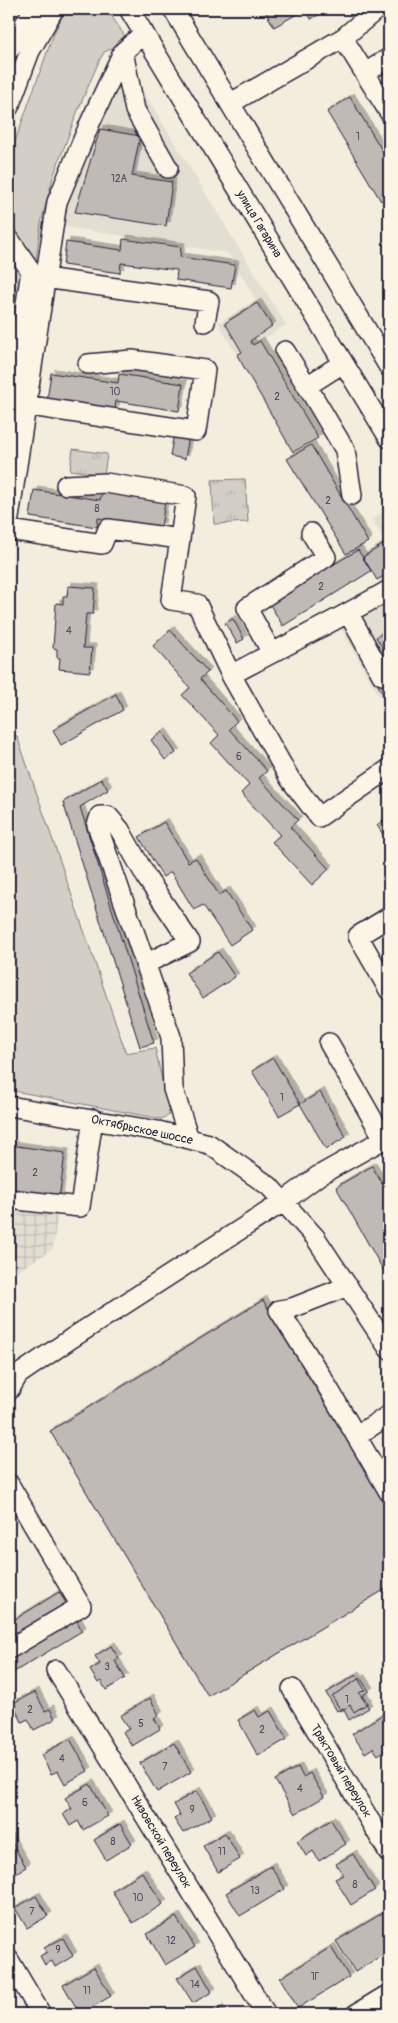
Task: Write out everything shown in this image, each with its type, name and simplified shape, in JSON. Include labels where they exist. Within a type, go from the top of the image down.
[{"type":"street","points":[[10,45],[34,9]]},
{"type":"street","points":[[9,107],[30,51],[54,9]]},
{"type":"street","name":"улица Гагарина","points":[[129,9],[389,438]]},
{"type":"street","points":[[173,9],[389,367]]},
{"type":"street","points":[[231,103],[342,38],[377,9]]},
{"type":"street","points":[[9,518],[15,408],[38,278],[57,202],[90,123],[124,52],[144,34]]},
{"type":"street","points":[[342,38],[389,112]]},
{"type":"street","points":[[124,52],[134,110],[168,168]]},
{"type":"street","points":[[365,73],[389,58]]},
{"type":"street","points":[[9,239],[38,278],[209,301],[205,322]]},
{"type":"street","points":[[285,351],[345,450],[352,495]]},
{"type":"street","points":[[15,408],[196,431],[205,370],[132,360],[88,364]]},
{"type":"street","points":[[307,386],[343,362]]},
{"type":"street","points":[[66,485],[106,483],[186,496],[171,600],[197,604],[231,675],[290,779],[320,817],[389,768]]},
{"type":"street","points":[[9,530],[102,544],[108,529],[180,539]]},
{"type":"street","points":[[272,652],[246,608],[326,557],[311,533]]},
{"type":"street","points":[[231,675],[272,652],[349,614],[389,590]]},
{"type":"street","points":[[349,614],[382,675]]},
{"type":"street","points":[[145,964],[190,942],[148,880],[120,830],[108,816],[100,816],[97,826],[145,964],[171,1037],[173,1089],[189,1139]]},
{"type":"street","points":[[389,917],[358,936],[389,990]]},
{"type":"street","points":[[9,1390],[18,1375],[283,1202],[318,1176],[387,1143],[330,1043]]},
{"type":"street","name":"Октябрьское шоссе","points":[[9,1106],[158,1131],[209,1144],[269,1186],[315,1237],[389,1349]]},
{"type":"street","points":[[9,1199],[80,1207],[93,1119]]},
{"type":"street","points":[[348,1286],[292,1308],[278,1310],[389,1492]]},
{"type":"street","points":[[356,1436],[389,1415]]},
{"type":"street","points":[[9,1484],[81,1606],[9,1649]]},
{"type":"street","name":"Низовской переулок","points":[[56,1670],[266,2014]]},
{"type":"street","name":"Трактовый переулок","points":[[292,1689],[389,1853]]},
{"type":"street","points":[[9,1960],[41,2014]]},
{"type":"street","points":[[356,2014],[389,1994]]},
{"type":"shaded area","points":[[129,68],[286,325],[237,355],[218,323],[256,300],[228,253],[61,226],[66,193],[113,84]]},
{"type":"shaded area","points":[[389,509],[389,713],[337,622],[387,595],[362,555],[385,541],[372,519]]},
{"type":"shaded area","points":[[9,1145],[65,1153],[53,1249],[9,1276]]},
{"type":"green space","points":[[66,9],[107,9],[126,38],[122,47],[115,47],[104,52],[99,61],[53,177],[41,223],[9,450],[9,158],[54,33]]},
{"type":"green space","points":[[73,449],[107,454],[104,475],[70,470]]},
{"type":"green space","points":[[245,479],[248,522],[214,524],[212,480]]},
{"type":"green space","points":[[9,735],[17,736],[126,1053],[155,1048],[169,1115],[161,1119],[9,1090]]},
{"type":"building","points":[[264,9],[306,9],[274,27]]},
{"type":"building","points":[[306,9],[329,9],[311,19]]},
{"type":"building","points":[[350,97],[389,162],[389,196],[381,201],[327,112]]},
{"type":"building","points":[[100,129],[140,136],[132,176],[172,182],[166,226],[75,212]]},
{"type":"building","points":[[123,239],[181,247],[180,257],[235,265],[231,288],[176,280],[177,270],[121,263],[120,273],[63,265],[66,242],[122,250]]},
{"type":"building","points":[[257,303],[272,326],[250,341],[253,345],[260,341],[318,438],[293,452],[237,355],[242,352],[225,323]]},
{"type":"building","points":[[51,373],[118,383],[119,374],[183,384],[179,411],[116,401],[115,410],[47,400]]},
{"type":"building","points":[[174,433],[189,436],[185,459],[170,456]]},
{"type":"building","points":[[311,445],[368,542],[346,554],[287,459]]},
{"type":"building","points":[[34,490],[100,500],[102,491],[165,501],[161,527],[98,518],[97,527],[30,517]]},
{"type":"building","points":[[389,541],[389,573],[377,580],[363,557]]},
{"type":"building","points":[[358,550],[371,571],[283,626],[269,603]]},
{"type":"building","points":[[68,586],[95,588],[93,614],[86,614],[83,648],[92,648],[90,672],[59,669],[60,658],[57,658],[57,649],[53,648],[56,603],[63,604],[63,596],[67,596]]},
{"type":"building","points":[[233,619],[244,639],[237,643],[225,623]]},
{"type":"building","points":[[170,630],[208,672],[200,679],[237,721],[229,729],[267,771],[259,778],[298,820],[290,827],[329,869],[312,885],[272,842],[280,835],[241,793],[249,785],[211,743],[219,735],[182,695],[190,688],[153,646]]},
{"type":"building","points":[[389,630],[389,655],[387,656],[376,637]]},
{"type":"building","points":[[389,678],[389,706],[377,683]]},
{"type":"building","points":[[116,694],[123,710],[61,745],[53,730]]},
{"type":"building","points":[[162,732],[176,753],[165,760],[151,740]]},
{"type":"building","points":[[102,779],[108,790],[80,807],[154,1043],[140,1047],[63,802]]},
{"type":"building","points":[[389,817],[389,844],[377,825]]},
{"type":"building","points":[[164,822],[188,862],[196,858],[219,895],[226,891],[252,930],[230,945],[203,905],[194,910],[171,872],[163,877],[139,837]]},
{"type":"building","points":[[218,952],[235,977],[203,998],[186,973]]},
{"type":"building","points":[[273,1058],[300,1104],[279,1116],[252,1071]]},
{"type":"building","points":[[320,1092],[346,1137],[326,1149],[300,1104]]},
{"type":"building","points":[[10,1145],[65,1153],[59,1199],[9,1193]]},
{"type":"building","points":[[372,1166],[389,1196],[389,1280],[336,1187]]},
{"type":"building","points":[[263,1300],[389,1510],[389,1587],[208,1696],[50,1431]]},
{"type":"building","points":[[59,1592],[66,1603],[9,1637],[9,1623]]},
{"type":"building","points":[[76,1619],[82,1631],[9,1675],[9,1659]]},
{"type":"building","points":[[111,1646],[119,1659],[115,1661],[125,1678],[106,1690],[101,1681],[98,1683],[90,1670],[100,1664],[95,1656]]},
{"type":"building","points":[[356,1675],[365,1690],[359,1693],[369,1708],[349,1720],[343,1708],[337,1711],[326,1693]]},
{"type":"building","points":[[360,1678],[369,1691],[362,1696],[368,1703],[354,1712],[350,1705],[341,1711],[332,1696]]},
{"type":"building","points":[[35,1692],[45,1711],[50,1709],[55,1719],[34,1730],[28,1719],[22,1722],[13,1703]]},
{"type":"building","points":[[150,1698],[159,1715],[154,1718],[160,1729],[132,1746],[123,1732],[129,1729],[120,1716]]},
{"type":"building","points":[[255,1710],[259,1717],[270,1711],[287,1739],[258,1756],[238,1720]]},
{"type":"building","points":[[385,1713],[389,1720],[389,1747],[378,1755],[373,1748],[365,1753],[352,1734]]},
{"type":"building","points":[[70,1739],[88,1771],[65,1784],[58,1771],[51,1774],[41,1755]]},
{"type":"building","points":[[174,1743],[191,1772],[157,1792],[140,1763]]},
{"type":"building","points":[[298,1767],[303,1777],[310,1773],[324,1797],[295,1814],[275,1780]]},
{"type":"building","points":[[90,1784],[108,1816],[83,1830],[78,1821],[70,1826],[63,1814],[72,1809],[65,1798]]},
{"type":"building","points":[[197,1791],[212,1817],[183,1833],[174,1819],[180,1815],[174,1804]]},
{"type":"building","points":[[331,1820],[346,1844],[319,1861],[313,1851],[306,1856],[297,1841]]},
{"type":"building","points":[[120,1824],[132,1844],[106,1860],[94,1840]]},
{"type":"building","points":[[225,1833],[240,1859],[218,1872],[203,1846]]},
{"type":"building","points":[[9,1838],[26,1867],[9,1877]]},
{"type":"building","points":[[353,1854],[375,1890],[351,1905],[335,1879],[343,1875],[336,1864]]},
{"type":"building","points":[[271,1866],[285,1889],[240,1916],[226,1893]]},
{"type":"building","points":[[142,1872],[163,1904],[133,1923],[112,1891]]},
{"type":"building","points":[[36,1896],[48,1916],[27,1928],[15,1908]]},
{"type":"building","points":[[386,1911],[389,1916],[389,1951],[355,1972],[336,1941]]},
{"type":"building","points":[[176,1917],[195,1947],[165,1965],[147,1934]]},
{"type":"building","points":[[63,1938],[73,1956],[55,1967],[52,1961],[45,1965],[40,1956],[47,1952],[44,1948]]},
{"type":"building","points":[[331,1947],[349,1977],[298,2008],[280,1978]]},
{"type":"building","points":[[197,1966],[212,1992],[193,2003],[177,1978]]},
{"type":"building","points":[[94,1967],[111,1996],[80,2014],[63,1985]]},
{"type":"building","points":[[219,2009],[222,2014],[211,2014]]}]
